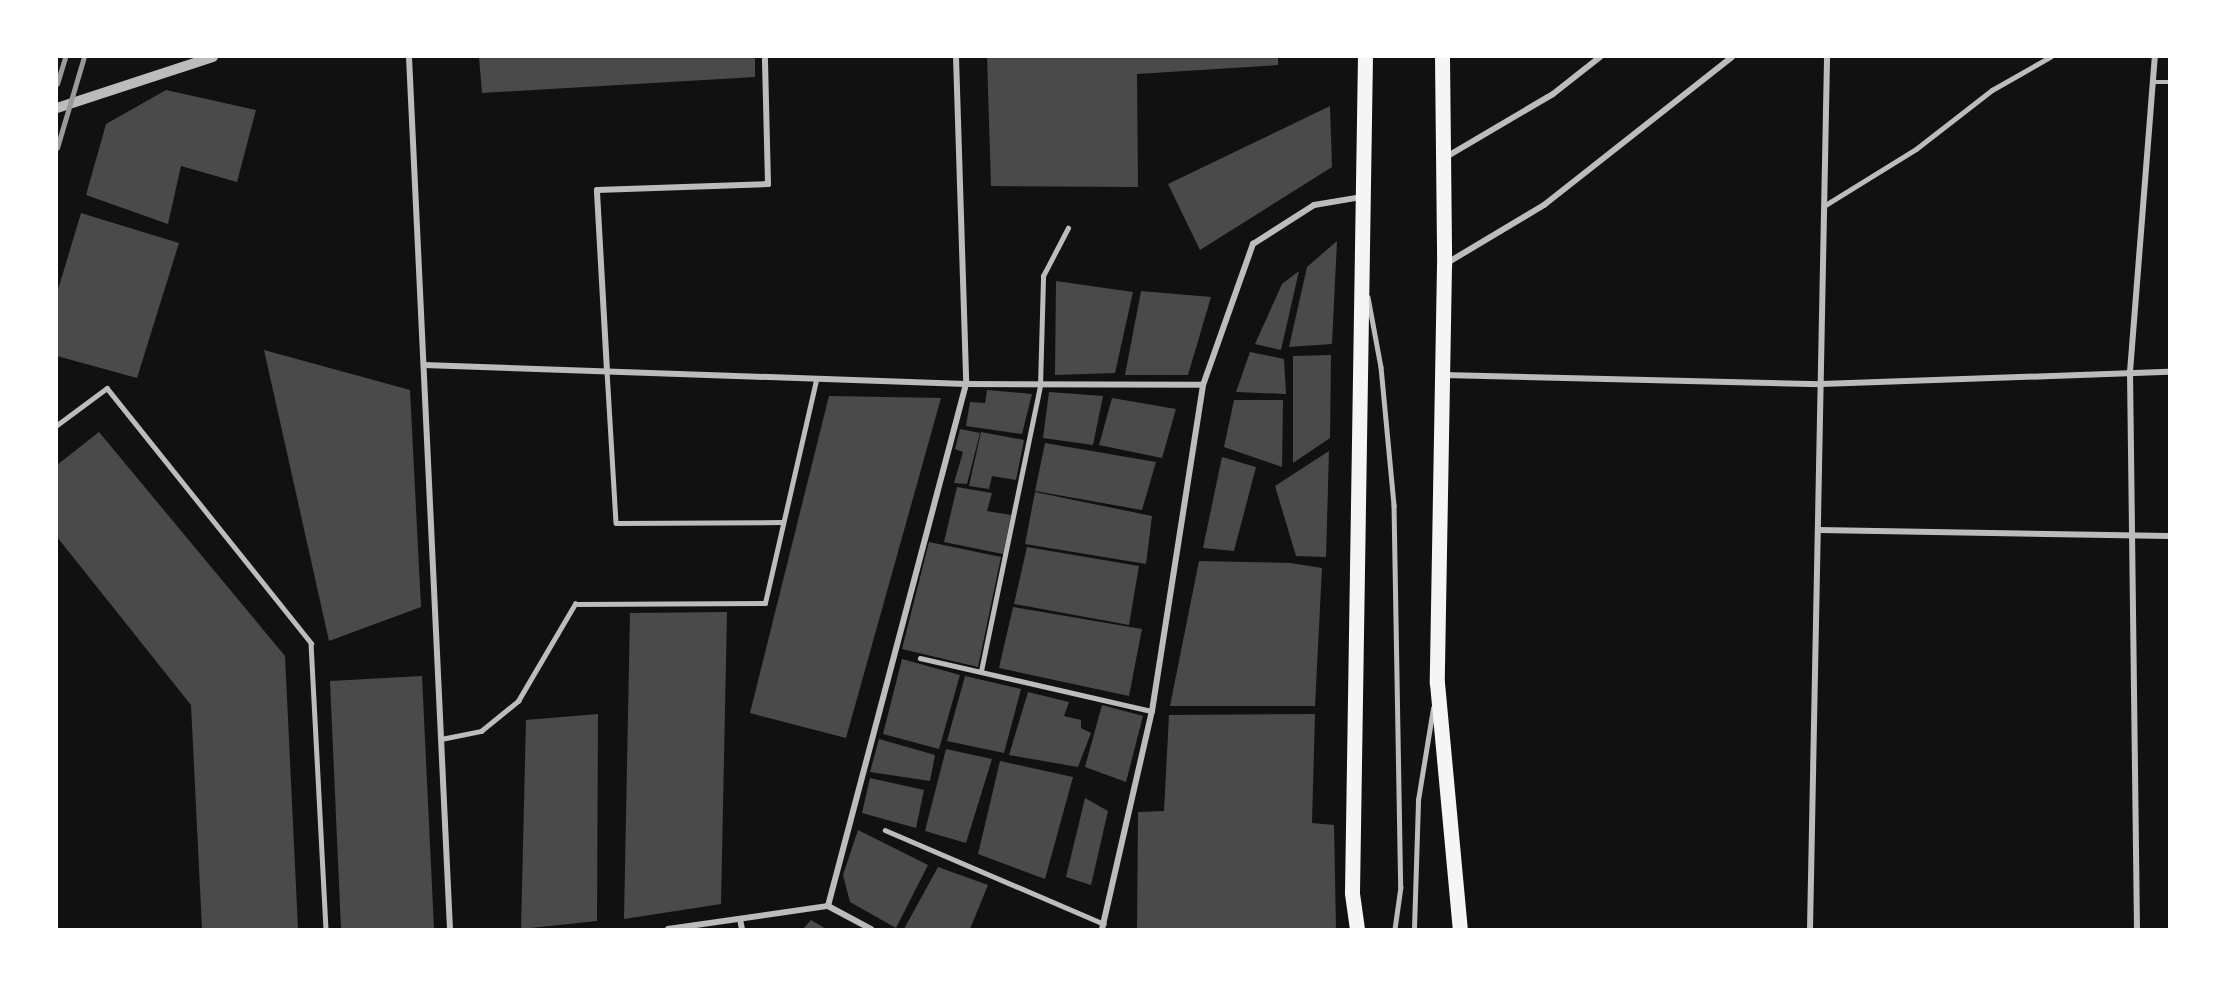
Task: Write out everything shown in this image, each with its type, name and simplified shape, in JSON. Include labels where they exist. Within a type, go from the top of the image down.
[{"type":"main road","points":[[1357,929],[1352,892],[1364,274],[1365,57]]},
{"type":"main road","points":[[1442,57],[1444,265],[1437,683],[1461,929]]},
{"type":"street","points":[[57,108],[213,57]]},
{"type":"street","points":[[408,57],[450,929]]},
{"type":"street","points":[[607,371],[597,190],[768,184],[765,57]]},
{"type":"street","points":[[828,906],[966,384],[956,57]]},
{"type":"street","points":[[1442,159],[1553,94],[1600,57]]},
{"type":"street","points":[[1444,265],[1544,205],[1732,57]]},
{"type":"street","points":[[1810,929],[1827,57]]},
{"type":"street","points":[[2137,929],[2130,372],[2155,57]]},
{"type":"street","points":[[1103,926],[1152,711],[1203,385],[1252,244],[1314,205],[1364,197]]},
{"type":"street","points":[[424,365],[816,381],[1040,386],[1203,385]]},
{"type":"street","points":[[1443,375],[1821,384],[2169,372]]},
{"type":"street","points":[[1819,530],[2169,536]]},
{"type":"street","points":[[668,929],[828,906],[871,929]]},
{"type":"street","points":[[741,919],[742,929]]},
{"type":"lane","points":[[1824,207],[1916,149],[1992,90],[2050,57]]},
{"type":"lane","points":[[2154,82],[2169,82]]},
{"type":"lane","points":[[981,671],[1040,386],[1043,276],[1068,228]]},
{"type":"lane","points":[[1364,274],[1381,367],[1394,505],[1401,887],[1395,929]]},
{"type":"lane","points":[[607,371],[616,523],[783,522]]},
{"type":"lane","points":[[441,739],[481,731],[518,701],[574,604],[765,603],[816,381]]},
{"type":"lane","points":[[57,425],[107,387],[311,643],[326,929]]},
{"type":"lane","points":[[920,658],[1152,711]]},
{"type":"lane","points":[[1414,929],[1418,800],[1437,683]]},
{"type":"lane","points":[[885,830],[1103,926]]},
{"type":"building","points":[[479,57],[755,57],[755,77],[482,93]]},
{"type":"building","points":[[987,57],[1278,57],[1278,65],[1137,74],[1138,187],[991,186]]},
{"type":"building","points":[[166,90],[256,110],[237,182],[181,166],[168,224],[86,195],[106,124]]},
{"type":"building","points":[[1330,106],[1332,167],[1200,250],[1168,184]]},
{"type":"building","points":[[81,213],[179,243],[137,378],[57,356],[57,293]]},
{"type":"building","points":[[1337,241],[1332,344],[1289,347],[1307,267]]},
{"type":"building","points":[[1299,271],[1281,350],[1255,344],[1282,284]]},
{"type":"building","points":[[1056,281],[1133,292],[1115,373],[1055,375]]},
{"type":"building","points":[[1141,291],[1211,297],[1188,375],[1125,375]]},
{"type":"building","points":[[264,350],[410,390],[421,607],[329,641]]},
{"type":"building","points":[[1250,352],[1284,359],[1286,394],[1236,392]]},
{"type":"building","points":[[1331,355],[1330,438],[1293,463],[1293,356]]},
{"type":"building","points":[[987,390],[1032,394],[1022,434],[966,426],[970,402],[985,403]]},
{"type":"building","points":[[1049,392],[1103,396],[1093,445],[1043,438]]},
{"type":"building","points":[[829,396],[941,398],[846,738],[750,713]]},
{"type":"building","points":[[1112,398],[1176,409],[1162,458],[1099,445]]},
{"type":"building","points":[[1234,400],[1283,400],[1282,467],[1224,447]]},
{"type":"building","points":[[960,429],[980,433],[967,484],[954,483],[963,452],[955,449]]},
{"type":"building","points":[[99,432],[285,656],[298,929],[202,929],[191,705],[57,537],[57,465]]},
{"type":"building","points":[[981,432],[1024,440],[1016,480],[992,476],[989,489],[969,486]]},
{"type":"building","points":[[1045,443],[1156,462],[1142,510],[1035,491]]},
{"type":"building","points":[[1329,451],[1326,557],[1296,556],[1275,486]]},
{"type":"building","points":[[1222,457],[1256,467],[1234,551],[1203,548]]},
{"type":"building","points":[[957,487],[992,493],[987,511],[1011,515],[1003,554],[944,542]]},
{"type":"building","points":[[1035,492],[1152,516],[1146,564],[1025,544]]},
{"type":"building","points":[[929,542],[1001,557],[978,667],[902,649]]},
{"type":"building","points":[[1027,547],[1139,566],[1129,625],[1014,604]]},
{"type":"building","points":[[1199,561],[1290,563],[1322,568],[1315,706],[1170,706]]},
{"type":"building","points":[[1013,607],[1142,629],[1129,696],[999,668]]},
{"type":"building","points":[[727,612],[721,904],[624,919],[630,613]]},
{"type":"building","points":[[902,659],[960,675],[939,749],[883,734]]},
{"type":"building","points":[[422,676],[434,929],[341,929],[330,681]]},
{"type":"building","points":[[965,676],[1021,689],[1004,753],[947,741]]},
{"type":"building","points":[[1028,692],[1069,702],[1064,716],[1081,720],[1081,728],[1091,733],[1078,767],[1009,755]]},
{"type":"building","points":[[1102,705],[1143,716],[1126,782],[1085,767]]},
{"type":"building","points":[[598,714],[597,921],[521,929],[526,720]]},
{"type":"building","points":[[1315,714],[1312,823],[1334,825],[1336,929],[1137,929],[1138,812],[1164,811],[1169,715]]},
{"type":"building","points":[[879,739],[935,755],[930,781],[870,772]]},
{"type":"building","points":[[946,749],[992,759],[966,843],[925,831]]},
{"type":"building","points":[[1000,761],[1073,777],[1045,879],[978,854]]},
{"type":"building","points":[[870,778],[924,790],[916,828],[862,813]]},
{"type":"building","points":[[1085,798],[1108,811],[1091,885],[1066,877]]},
{"type":"building","points":[[858,830],[928,865],[896,928],[850,902],[843,875]]},
{"type":"building","points":[[938,867],[988,885],[970,929],[904,929]]},
{"type":"building","points":[[811,920],[826,929],[803,929]]},
{"type":"railway","points":[[57,84],[65,57]]},
{"type":"railway","points":[[57,148],[84,57]]}]
